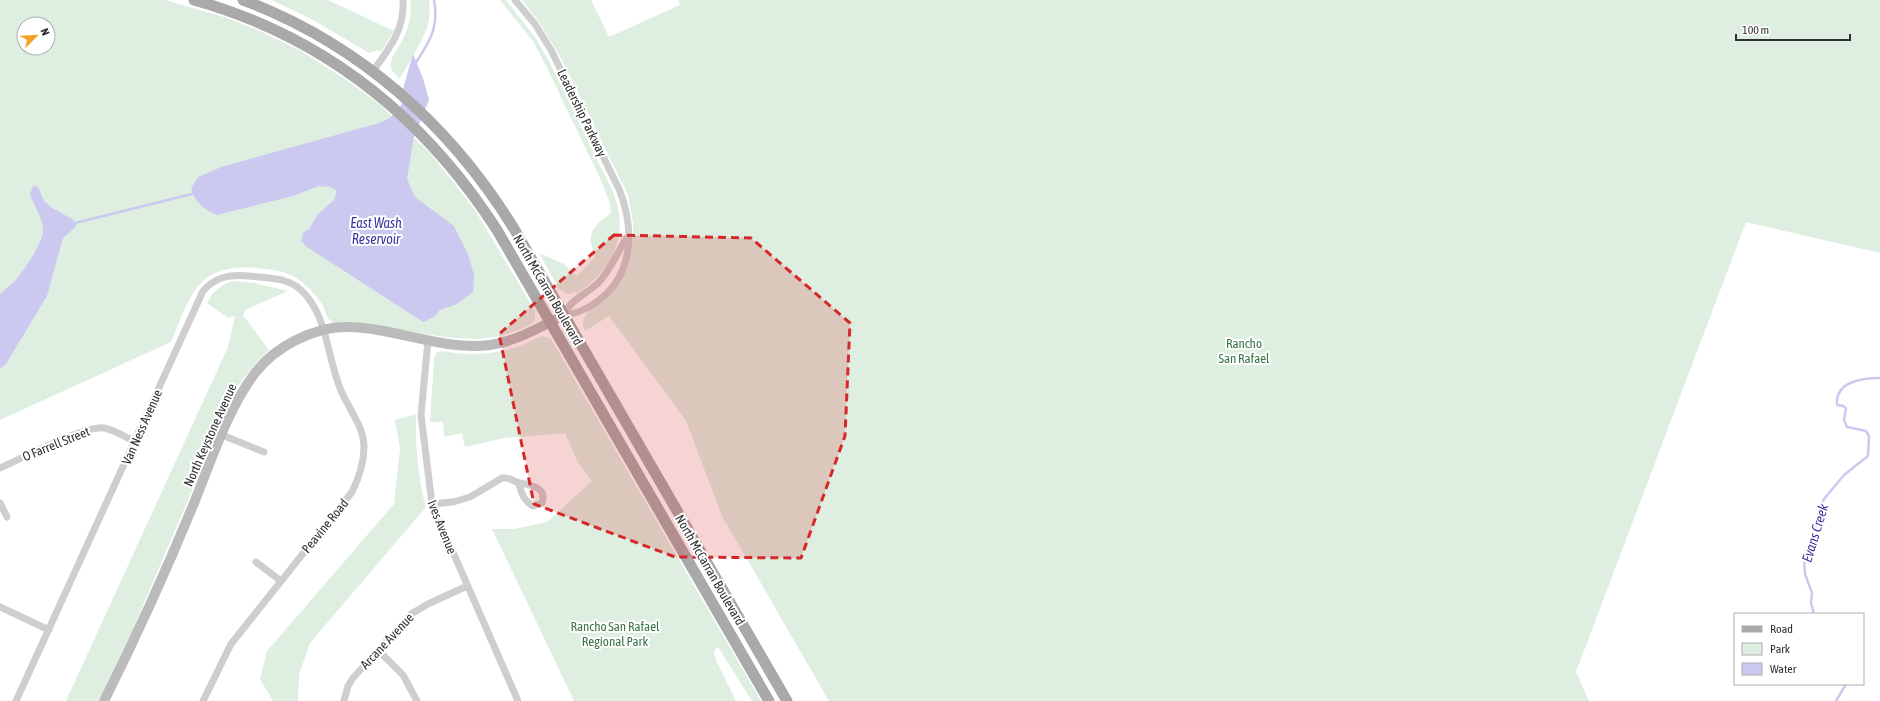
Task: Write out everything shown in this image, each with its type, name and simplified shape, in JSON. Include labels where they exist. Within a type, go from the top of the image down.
[{"type":"main road","name":"North McCarran Boulevard","points":[[194,0],[241,15],[283,34],[344,69],[364,83],[408,120],[452,167],[497,230],[769,701]]},
{"type":"main road","name":"North McCarran Boulevard","points":[[243,0],[318,34],[373,71],[395,88],[434,125],[476,172],[513,227],[787,701]]},
{"type":"main road","points":[[344,69],[366,74],[373,71]]},
{"type":"main road","points":[[364,83],[372,80],[395,88]]},
{"type":"street","points":[[373,71],[396,37],[403,16],[403,0]]},
{"type":"street","name":"Leadership Parkway","points":[[515,0],[535,24],[551,50],[619,189],[627,213],[628,236],[630,243],[626,262],[617,282],[591,306],[574,314],[564,315]]},
{"type":"street","points":[[564,315],[572,301],[591,289],[606,273],[613,264],[628,236]]},
{"type":"street","name":"Van Ness Avenue","points":[[16,701],[135,442],[198,299],[203,291],[214,280],[223,277],[242,276],[281,280],[292,283],[310,300],[323,331]]},
{"type":"street","name":"North Keystone Avenue","points":[[104,701],[175,548],[222,435],[242,393],[260,368],[288,345],[304,337],[343,327],[358,328],[460,345],[490,345],[520,337],[564,315]]},
{"type":"street","name":"Peavine Road","points":[[203,701],[231,644],[352,492],[362,464],[364,446],[362,435],[358,423],[339,387],[323,331]]},
{"type":"street","name":"Ives Avenue","points":[[428,340],[422,415],[432,504],[518,701]]},
{"type":"street","name":"O Farrell Street","points":[[0,468],[81,432],[97,428],[112,431],[135,442]]},
{"type":"street","points":[[222,435],[264,452]]},
{"type":"street","points":[[432,504],[453,502],[470,497],[502,478],[509,477],[519,483]]},
{"type":"street","points":[[0,503],[7,517]]},
{"type":"street","points":[[256,562],[281,581]]},
{"type":"street","name":"Arcane Avenue","points":[[344,701],[348,686],[353,678],[411,614],[428,604],[467,586]]},
{"type":"street","points":[[0,607],[49,630]]},
{"type":"street","points":[[378,650],[403,675],[417,701]]},
{"type":"highlighted area","points":[[614,235],[751,238],[850,323],[845,436],[801,558],[675,557],[534,504],[499,334]]},
{"type":"green space","points":[[0,0],[165,0],[227,18],[258,30],[301,51],[348,81],[379,104],[430,153],[475,210],[535,311],[535,320],[527,326],[499,336],[481,338],[463,339],[388,327],[339,324],[329,320],[319,300],[309,288],[291,275],[258,268],[237,268],[221,271],[209,277],[199,285],[191,296],[171,342],[0,420]]},
{"type":"green space","points":[[272,0],[328,0],[394,31],[381,52],[378,50],[369,53],[313,20]]},
{"type":"green space","points":[[410,0],[429,0],[429,19],[426,31],[419,45],[399,79],[391,69],[391,61],[408,26],[411,10]]},
{"type":"green space","points":[[500,0],[506,0],[536,39],[549,61],[611,188],[617,204],[619,233],[616,247],[601,273],[590,284],[576,294],[575,292],[568,294],[559,289],[539,253],[564,264],[577,276],[595,257],[591,242],[592,231],[599,222],[611,213],[610,203],[599,176],[533,41]]},
{"type":"green space","name":"Rancho San Rafael","points":[[522,0],[591,0],[609,37],[680,5],[678,0],[1880,0],[1880,253],[1746,222],[1576,672],[1589,701],[829,701],[722,516],[686,421],[609,316],[585,331],[584,329],[583,322],[587,313],[586,311],[600,303],[630,252],[633,237],[633,222],[628,195],[561,58],[539,22]]},
{"type":"green space","points":[[233,281],[254,283],[288,291],[245,310],[243,315],[269,350],[249,372],[232,397],[129,638],[98,701],[66,701],[228,347],[235,316],[228,318],[207,303],[217,289],[224,284]]},
{"type":"green space","name":"Rancho San Rafael Regional Park","points":[[542,336],[551,339],[761,701],[752,701],[718,647],[714,653],[716,660],[736,701],[574,701],[492,529],[514,529],[547,522],[592,481],[578,463],[565,433],[504,438],[465,447],[462,433],[444,437],[443,422],[430,422],[434,358],[437,352],[442,351],[463,354],[492,353],[522,345]]},
{"type":"green space","points":[[416,414],[418,461],[426,507],[310,643],[299,675],[298,701],[273,701],[260,679],[267,651],[394,504],[400,449],[395,420]]},
{"type":"water","name":"East Wash Reservoir","points":[[413,54],[423,78],[429,100],[414,137],[407,179],[415,197],[454,226],[468,254],[474,275],[473,292],[457,304],[440,310],[434,317],[423,322],[307,247],[301,241],[303,233],[309,229],[318,214],[334,200],[337,191],[330,187],[319,186],[293,196],[217,215],[198,202],[191,189],[198,177],[221,167],[379,123],[390,118],[401,105],[403,89]]},
{"type":"water","points":[[33,186],[38,187],[44,201],[52,208],[72,219],[77,226],[63,238],[47,296],[6,364],[0,369],[0,294],[16,280],[24,269],[41,240],[43,233],[41,220],[30,194]]},
{"type":"waterway","points":[[415,64],[432,34],[435,19],[434,0]]},
{"type":"waterway","points":[[75,223],[192,194]]},
{"type":"waterway","name":"Evans Creek","points":[[1814,613],[1811,603],[1812,593],[1805,574],[1804,559],[1817,524],[1819,512],[1824,499],[1844,475],[1868,456],[1869,436],[1866,431],[1847,427],[1844,420],[1846,408],[1837,405],[1838,397],[1840,391],[1851,382],[1880,378]]},
{"type":"waterway","name":"Evans Creek","points":[[1836,701],[1845,685]]}]
